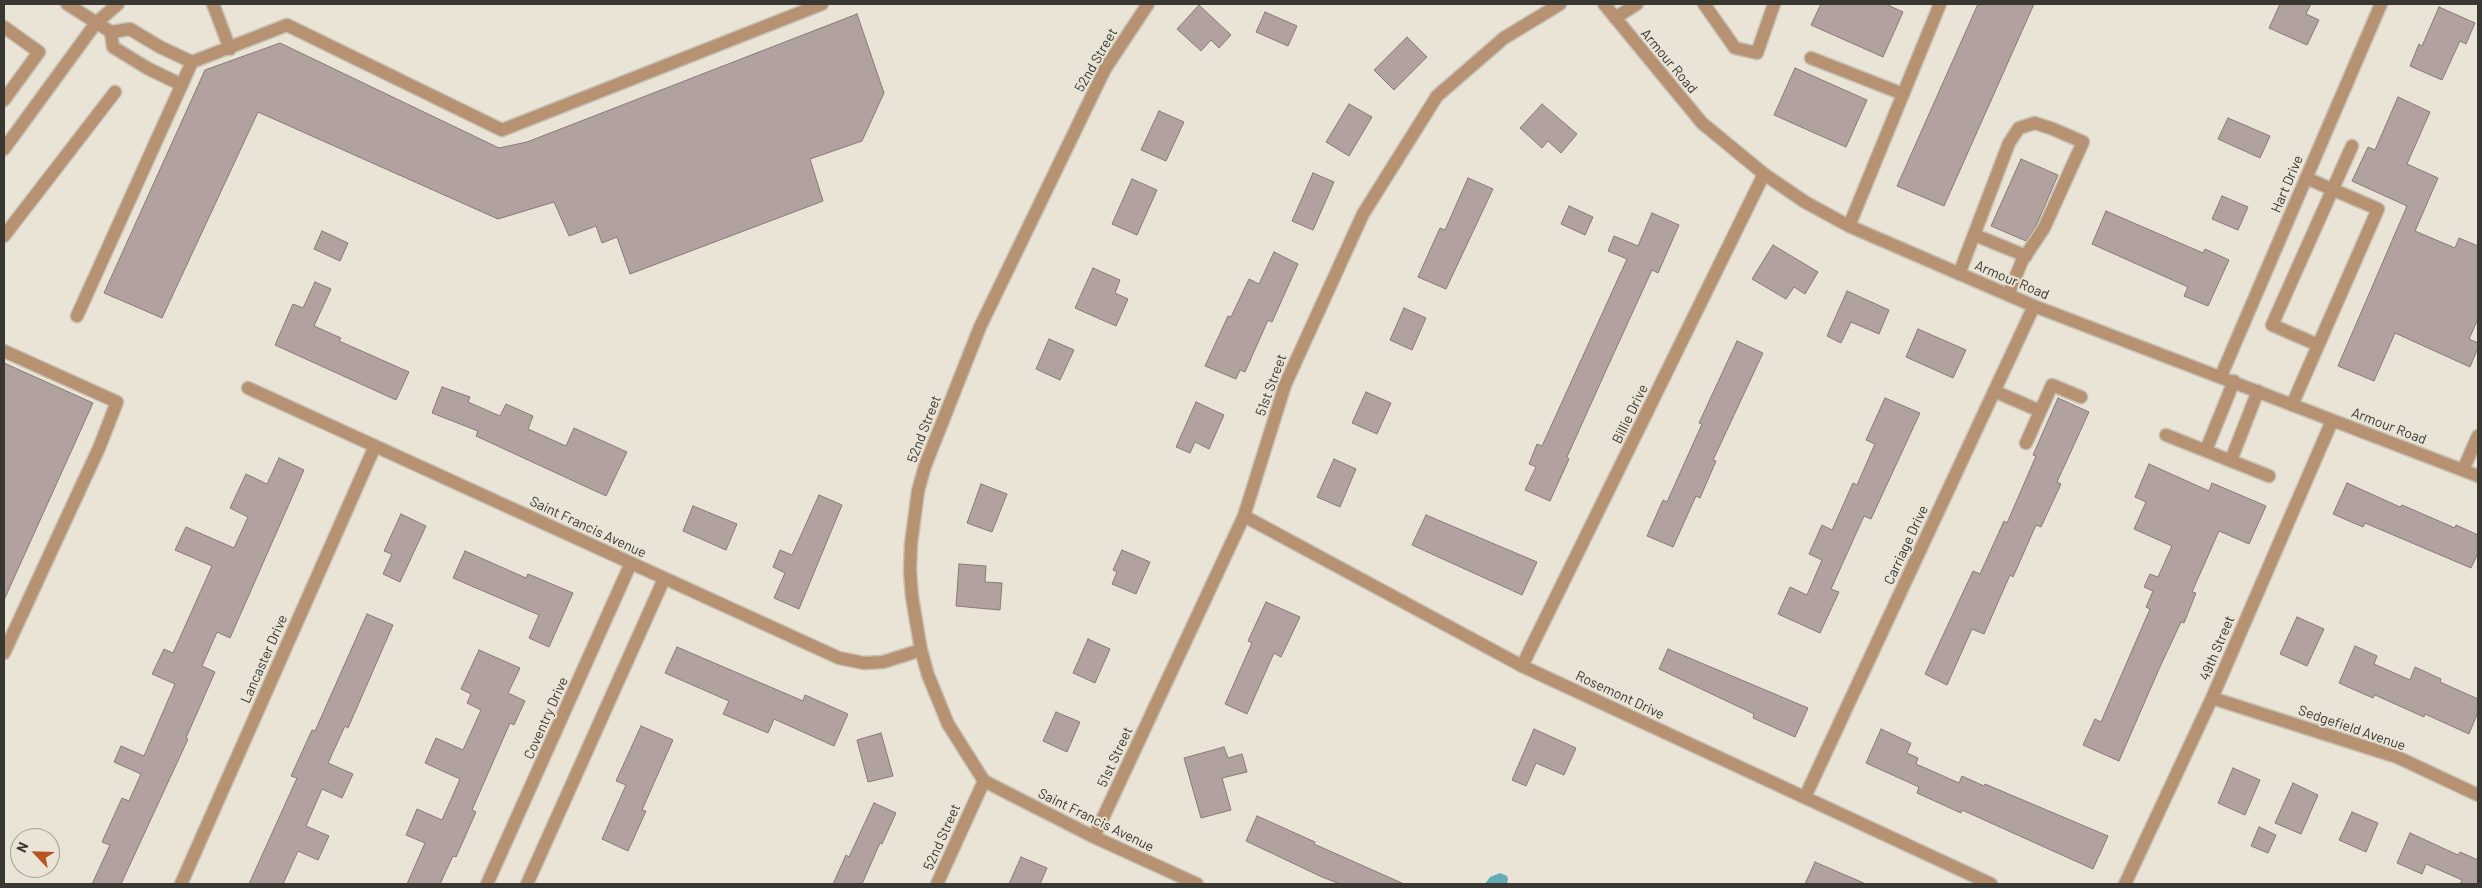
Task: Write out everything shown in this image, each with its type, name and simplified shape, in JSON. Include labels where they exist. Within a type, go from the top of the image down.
[{"type":"street","points":[[67,4],[111,32],[130,29],[160,47],[192,62],[230,49],[287,25],[502,130],[799,8],[822,4]]},
{"type":"street","points":[[4,149],[96,23],[118,4]]},
{"type":"street","points":[[213,4],[230,49]]},
{"type":"street","name":"52nd Street","points":[[938,884],[984,781],[948,724],[921,650],[912,597],[911,544],[918,491],[925,466],[980,327],[1105,69],[1148,4]]},
{"type":"street","name":"51st Street","points":[[1094,838],[1244,516],[1285,385],[1368,206],[1437,96],[1504,38],[1560,4]]},
{"type":"street","name":"Armour Road","points":[[1604,4],[1702,124],[1764,174],[1805,202],[1849,226],[2034,306],[2478,476]]},
{"type":"street","points":[[1615,18],[1637,4]]},
{"type":"street","points":[[1704,4],[1735,48],[1757,53],[1774,4]]},
{"type":"street","points":[[1849,226],[1940,4]]},
{"type":"street","name":"Hart Drive","points":[[2221,376],[2380,4]]},
{"type":"street","points":[[4,27],[39,52],[4,100]]},
{"type":"street","points":[[111,32],[113,47],[147,68],[182,85]]},
{"type":"street","points":[[1811,58],[1903,94]]},
{"type":"street","points":[[77,316],[192,62]]},
{"type":"street","points":[[4,236],[115,92]]},
{"type":"street","points":[[1959,274],[2002,160],[2019,128],[2035,122],[2053,128],[2083,142],[2044,228],[2026,256],[2008,295]]},
{"type":"street","points":[[2318,346],[2272,326],[2352,146]]},
{"type":"street","name":"Billie Drive","points":[[1522,666],[1764,174]]},
{"type":"street","points":[[2292,404],[2378,209],[2306,178]]},
{"type":"street","points":[[1974,235],[2026,256]]},
{"type":"street","name":"Carriage Drive","points":[[1805,797],[2034,306]]},
{"type":"street","points":[[4,351],[117,402],[99,448],[4,653]]},
{"type":"street","points":[[2206,450],[2234,381]]},
{"type":"street","points":[[2026,443],[2052,385],[2081,397]]},
{"type":"street","name":"Saint Francis Avenue","points":[[248,388],[839,658],[864,664],[883,662],[921,650]]},
{"type":"street","points":[[2231,460],[2258,391]]},
{"type":"street","points":[[1994,392],[2040,411]]},
{"type":"street","name":"49th Street","points":[[2125,884],[2212,698],[2332,421]]},
{"type":"street","points":[[2166,435],[2269,476]]},
{"type":"street","points":[[2463,470],[2478,436]]},
{"type":"street","name":"Lancaster Drive","points":[[181,884],[375,446]]},
{"type":"street","name":"Rosemont Drive","points":[[1244,516],[1522,666],[1991,884]]},
{"type":"street","name":"Coventry Drive","points":[[488,884],[631,563]]},
{"type":"street","points":[[527,884],[664,579]]},
{"type":"street","name":"Sedgefield Avenue","points":[[2212,698],[2397,757],[2478,795]]},
{"type":"street","name":"Saint Francis Avenue","points":[[984,781],[1094,838],[1196,884]]},
{"type":"water","points":[[1500,873],[1507,876],[1507,884],[1485,884],[1490,877]]},
{"type":"building","points":[[1821,4],[1886,4],[1903,12],[1883,57],[1811,25]]},
{"type":"building","points":[[1978,4],[2034,4],[1944,206],[1897,186]]},
{"type":"building","points":[[2280,4],[2311,4],[2306,14],[2319,20],[2307,45],[2269,28]]},
{"type":"building","points":[[1199,5],[1231,35],[1219,48],[1211,40],[1201,51],[1177,29]]},
{"type":"building","points":[[2439,7],[2475,23],[2466,44],[2460,41],[2442,80],[2410,66],[2419,44],[2422,46]]},
{"type":"building","points":[[1265,12],[1297,26],[1288,46],[1256,32]]},
{"type":"building","points":[[857,14],[884,93],[862,141],[810,159],[823,201],[630,274],[617,237],[602,243],[596,226],[569,236],[554,202],[498,219],[258,112],[162,318],[104,293],[205,70],[280,43],[499,148],[527,142]]},
{"type":"building","points":[[1407,37],[1427,57],[1394,90],[1374,70]]},
{"type":"building","points":[[1795,68],[1867,100],[1846,147],[1774,115]]},
{"type":"building","points":[[2398,97],[2430,112],[2407,164],[2438,178],[2415,231],[2455,248],[2459,238],[2478,246],[2478,319],[2469,339],[2478,343],[2478,348],[2470,367],[2395,333],[2374,381],[2338,366],[2407,206],[2352,181],[2368,147],[2375,150]]},
{"type":"building","points":[[1349,104],[1372,117],[1349,156],[1326,142]]},
{"type":"building","points":[[1542,104],[1577,134],[1561,153],[1548,141],[1542,148],[1520,128]]},
{"type":"building","points":[[1159,111],[1184,122],[1166,161],[1141,150]]},
{"type":"building","points":[[2228,118],[2270,136],[2260,158],[2218,139]]},
{"type":"building","points":[[2021,159],[2058,175],[2036,226],[2026,241],[1991,226]]},
{"type":"building","points":[[1313,173],[1334,182],[1313,230],[1292,221]]},
{"type":"building","points":[[1468,178],[1493,189],[1446,289],[1418,277],[1440,228],[1445,230]]},
{"type":"building","points":[[1132,179],[1157,190],[1137,235],[1112,224]]},
{"type":"building","points":[[2222,196],[2248,207],[2238,230],[2212,219]]},
{"type":"building","points":[[1569,206],[1593,217],[1585,235],[1561,224]]},
{"type":"building","points":[[2106,211],[2203,253],[2205,249],[2229,260],[2208,306],[2184,296],[2188,287],[2092,244]]},
{"type":"building","points":[[1652,213],[1679,225],[1658,273],[1652,270],[1567,457],[1569,459],[1550,501],[1525,490],[1536,467],[1529,464],[1537,444],[1542,446],[1627,259],[1608,251],[1614,236],[1638,246]]},
{"type":"building","points":[[322,231],[348,243],[340,261],[314,249]]},
{"type":"building","points":[[1773,245],[1818,272],[1805,294],[1794,287],[1786,299],[1752,279]]},
{"type":"building","points":[[1274,252],[1298,264],[1272,322],[1268,320],[1245,372],[1240,370],[1236,379],[1205,366],[1228,316],[1231,317],[1249,279],[1259,284]]},
{"type":"building","points":[[1093,268],[1120,280],[1115,293],[1128,299],[1116,326],[1075,308]]},
{"type":"building","points":[[315,282],[331,289],[314,326],[341,338],[339,341],[409,372],[396,400],[275,345],[293,304],[303,308]]},
{"type":"building","points":[[1847,291],[1889,310],[1879,334],[1851,322],[1841,343],[1827,336]]},
{"type":"building","points":[[1404,308],[1426,318],[1412,350],[1390,340]]},
{"type":"building","points":[[1918,329],[1966,350],[1953,378],[1906,357]]},
{"type":"building","points":[[1049,339],[1074,350],[1060,380],[1036,369]]},
{"type":"building","points":[[1737,341],[1763,353],[1713,460],[1716,461],[1700,498],[1696,496],[1673,547],[1647,536],[1663,500],[1667,502],[1702,424],[1699,423]]},
{"type":"building","points":[[4,363],[93,403],[4,600]]},
{"type":"building","points":[[442,387],[470,397],[468,402],[500,416],[506,404],[533,416],[528,429],[566,446],[574,428],[627,452],[606,496],[476,436],[478,431],[432,413]]},
{"type":"building","points":[[1366,392],[1391,403],[1377,434],[1352,423]]},
{"type":"building","points":[[1885,398],[1920,413],[1871,519],[1864,516],[1831,589],[1839,592],[1820,633],[1778,614],[1790,587],[1807,595],[1822,560],[1809,554],[1822,525],[1832,530],[1853,483],[1857,485],[1875,444],[1866,440]]},
{"type":"building","points":[[2058,398],[2089,412],[2057,482],[2061,484],[2041,527],[2036,525],[2013,577],[2010,575],[1984,634],[1972,629],[1947,685],[1925,674],[1973,571],[1980,574],[2004,521],[2007,523],[2036,456],[2033,455]]},
{"type":"building","points":[[1196,402],[1224,415],[1209,449],[1195,442],[1190,453],[1176,447]]},
{"type":"building","points":[[279,458],[304,470],[230,638],[217,632],[202,666],[215,672],[186,738],[188,739],[121,884],[92,884],[110,845],[102,842],[122,798],[129,801],[141,774],[114,762],[121,746],[144,756],[175,684],[152,674],[164,649],[173,653],[212,566],[175,550],[186,527],[234,548],[248,517],[230,508],[246,474],[267,484]]},
{"type":"building","points":[[1334,459],[1356,469],[1340,507],[1317,497]]},
{"type":"building","points":[[2149,464],[2209,491],[2212,483],[2266,506],[2249,544],[2219,531],[2192,592],[2196,593],[2184,623],[2181,622],[2119,761],[2083,745],[2095,719],[2101,722],[2150,609],[2146,607],[2153,591],[2144,587],[2150,574],[2158,577],[2172,546],[2134,529],[2146,502],[2135,497]]},
{"type":"building","points":[[2347,483],[2400,507],[2402,505],[2455,528],[2456,525],[2478,535],[2478,553],[2471,568],[2365,523],[2363,527],[2333,514]]},
{"type":"building","points":[[981,484],[1007,494],[992,532],[967,523]]},
{"type":"building","points":[[819,495],[842,505],[799,609],[774,598],[785,573],[773,567],[780,550],[792,555]]},
{"type":"building","points":[[693,506],[737,524],[726,550],[683,531]]},
{"type":"building","points":[[401,514],[426,526],[400,582],[383,574],[392,554],[384,551]]},
{"type":"building","points":[[1426,515],[1537,562],[1522,595],[1412,545]]},
{"type":"building","points":[[1122,550],[1150,562],[1136,594],[1112,584],[1117,572],[1113,570]]},
{"type":"building","points":[[465,551],[526,578],[528,574],[573,593],[549,647],[529,638],[539,615],[453,578]]},
{"type":"building","points":[[959,564],[986,566],[985,582],[1002,583],[1000,610],[956,606]]},
{"type":"building","points":[[1266,602],[1300,617],[1281,657],[1274,653],[1247,714],[1225,704],[1252,643],[1248,641]]},
{"type":"building","points":[[367,614],[393,625],[348,728],[345,726],[328,763],[353,774],[342,798],[322,789],[306,826],[329,836],[318,860],[298,851],[283,884],[249,884],[297,778],[291,776],[312,730],[315,731]]},
{"type":"building","points":[[2297,617],[2324,629],[2307,666],[2280,654]]},
{"type":"building","points":[[1088,639],[1110,649],[1095,683],[1073,673]]},
{"type":"building","points":[[2355,646],[2377,656],[2374,664],[2410,680],[2415,667],[2441,679],[2440,682],[2478,699],[2478,712],[2469,734],[2425,714],[2424,717],[2375,695],[2373,698],[2339,683]]},
{"type":"building","points":[[677,647],[803,701],[805,695],[848,714],[834,746],[774,719],[768,733],[723,714],[729,701],[665,673]]},
{"type":"building","points":[[1668,649],[1808,708],[1795,737],[1753,718],[1754,714],[1659,669]]},
{"type":"building","points":[[479,650],[520,668],[508,693],[525,701],[514,725],[510,723],[472,810],[476,812],[456,857],[453,856],[440,884],[407,884],[425,843],[406,835],[417,809],[442,820],[460,779],[425,763],[436,738],[463,750],[481,710],[467,703],[471,694],[461,689]]},
{"type":"building","points":[[1056,712],[1080,722],[1067,752],[1043,741]]},
{"type":"building","points":[[641,726],[673,740],[642,810],[646,811],[628,851],[602,839],[626,785],[616,781]]},
{"type":"building","points":[[1534,729],[1576,748],[1564,775],[1536,763],[1526,786],[1512,780]]},
{"type":"building","points":[[1881,729],[1911,743],[1907,753],[1918,758],[1916,764],[1959,783],[1962,776],[1984,786],[1985,784],[2108,836],[2093,869],[1962,810],[1961,813],[1917,793],[1919,787],[1866,763]]},
{"type":"building","points":[[881,733],[893,776],[868,782],[857,740]]},
{"type":"building","points":[[1224,747],[1228,758],[1242,754],[1247,772],[1222,778],[1231,810],[1201,818],[1184,758]]},
{"type":"building","points":[[2233,768],[2260,780],[2245,815],[2218,803]]},
{"type":"building","points":[[2293,783],[2318,795],[2301,834],[2275,823]]},
{"type":"building","points":[[874,803],[896,813],[862,884],[833,884],[846,855],[849,857]]},
{"type":"building","points":[[2352,812],[2378,823],[2366,852],[2339,840]]},
{"type":"building","points":[[1257,816],[1404,884],[1340,884],[1322,877],[1246,841]]},
{"type":"building","points":[[2259,827],[2276,835],[2268,853],[2251,846]]},
{"type":"building","points":[[2410,833],[2458,855],[2460,852],[2478,860],[2478,884],[2460,884],[2462,880],[2426,864],[2422,874],[2397,863]]},
{"type":"building","points":[[1021,857],[1047,868],[1040,884],[1009,884]]},
{"type":"building","points":[[1815,862],[1866,884],[1805,884]]}]
